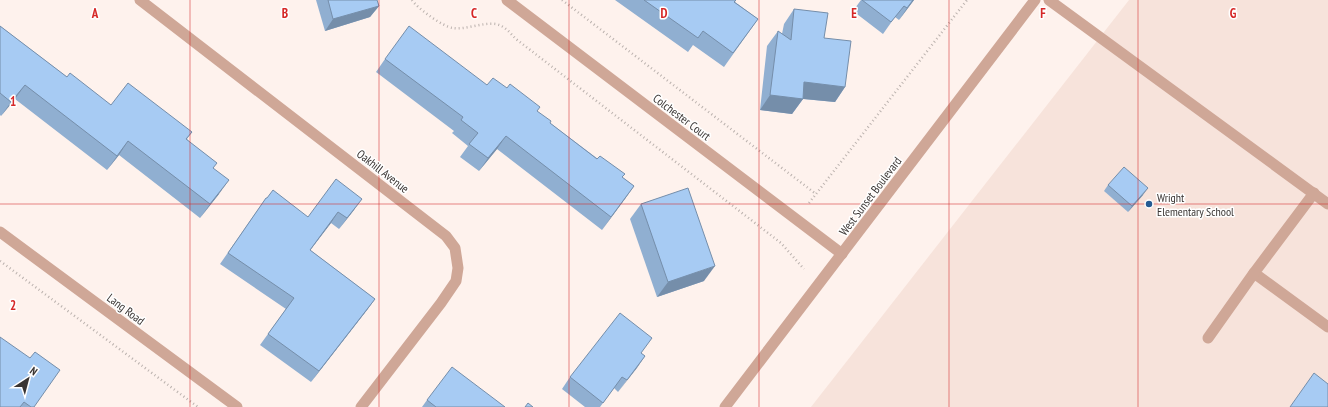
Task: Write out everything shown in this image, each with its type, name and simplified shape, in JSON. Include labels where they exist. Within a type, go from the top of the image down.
[{"type":"street","name":"Oakhill Avenue","points":[[140,0],[446,236],[455,248],[458,268],[456,281],[441,303],[361,407]]},
{"type":"street","name":"Colchester Court","points":[[507,0],[842,254]]},
{"type":"street","name":"West Sunset Boulevard","points":[[725,407],[1035,0]]},
{"type":"street","points":[[1049,0],[1328,204]]},
{"type":"street","points":[[1208,338],[1254,273],[1314,193]]},
{"type":"street","name":"Lang Road","points":[[0,232],[237,407]]},
{"type":"street","points":[[1254,273],[1328,327]]},
{"type":"path","points":[[412,0],[415,5],[434,19],[452,28],[496,24],[505,27],[516,39],[782,243],[800,266],[820,283]]},
{"type":"path","points":[[562,0],[816,194],[967,0]]},
{"type":"path","points":[[0,261],[198,407]]},
{"type":"shaded area","name":"Wright Elementary School","points":[[1129,0],[1328,0],[1328,407],[811,407]]},
{"type":"building","points":[[328,0],[377,0],[379,6],[333,19]]},
{"type":"building","points":[[644,0],[736,0],[734,2],[758,19],[733,53],[703,31],[698,38]]},
{"type":"building","points":[[862,0],[913,0],[907,8],[904,6],[891,22]]},
{"type":"building","points":[[794,9],[828,13],[824,38],[851,41],[845,87],[804,82],[803,99],[770,95],[778,31],[791,40]]},
{"type":"building","points":[[0,26],[67,77],[70,73],[111,105],[128,83],[192,132],[186,139],[217,163],[213,168],[229,180],[210,204],[128,141],[117,156],[25,85],[11,102],[0,93]]},
{"type":"building","points":[[409,26],[487,85],[493,78],[507,88],[510,84],[540,107],[537,111],[551,121],[550,123],[597,159],[600,156],[625,174],[622,177],[634,186],[611,217],[506,136],[488,158],[469,144],[478,133],[461,120],[463,117],[385,59]]},
{"type":"building","points":[[1124,167],[1148,188],[1132,206],[1108,185]]},
{"type":"building","points":[[336,179],[362,199],[347,218],[338,212],[310,250],[375,299],[319,371],[268,334],[294,298],[228,253],[273,190],[308,217]]},
{"type":"building","points":[[688,188],[715,266],[668,282],[641,204]]},
{"type":"building","points":[[620,313],[652,338],[641,353],[645,356],[627,380],[622,377],[603,403],[570,377]]},
{"type":"building","points":[[0,337],[30,358],[35,352],[60,370],[34,407],[31,407],[24,402],[20,407],[0,407]]},
{"type":"building","points":[[452,367],[505,407],[436,407],[427,400]]},
{"type":"building","points":[[1314,373],[1328,384],[1328,407],[1290,407]]},
{"type":"building","points":[[528,403],[533,407],[525,407]]},
{"type":"place","name":"Wright Elementary School","points":[[1149,204]]}]
